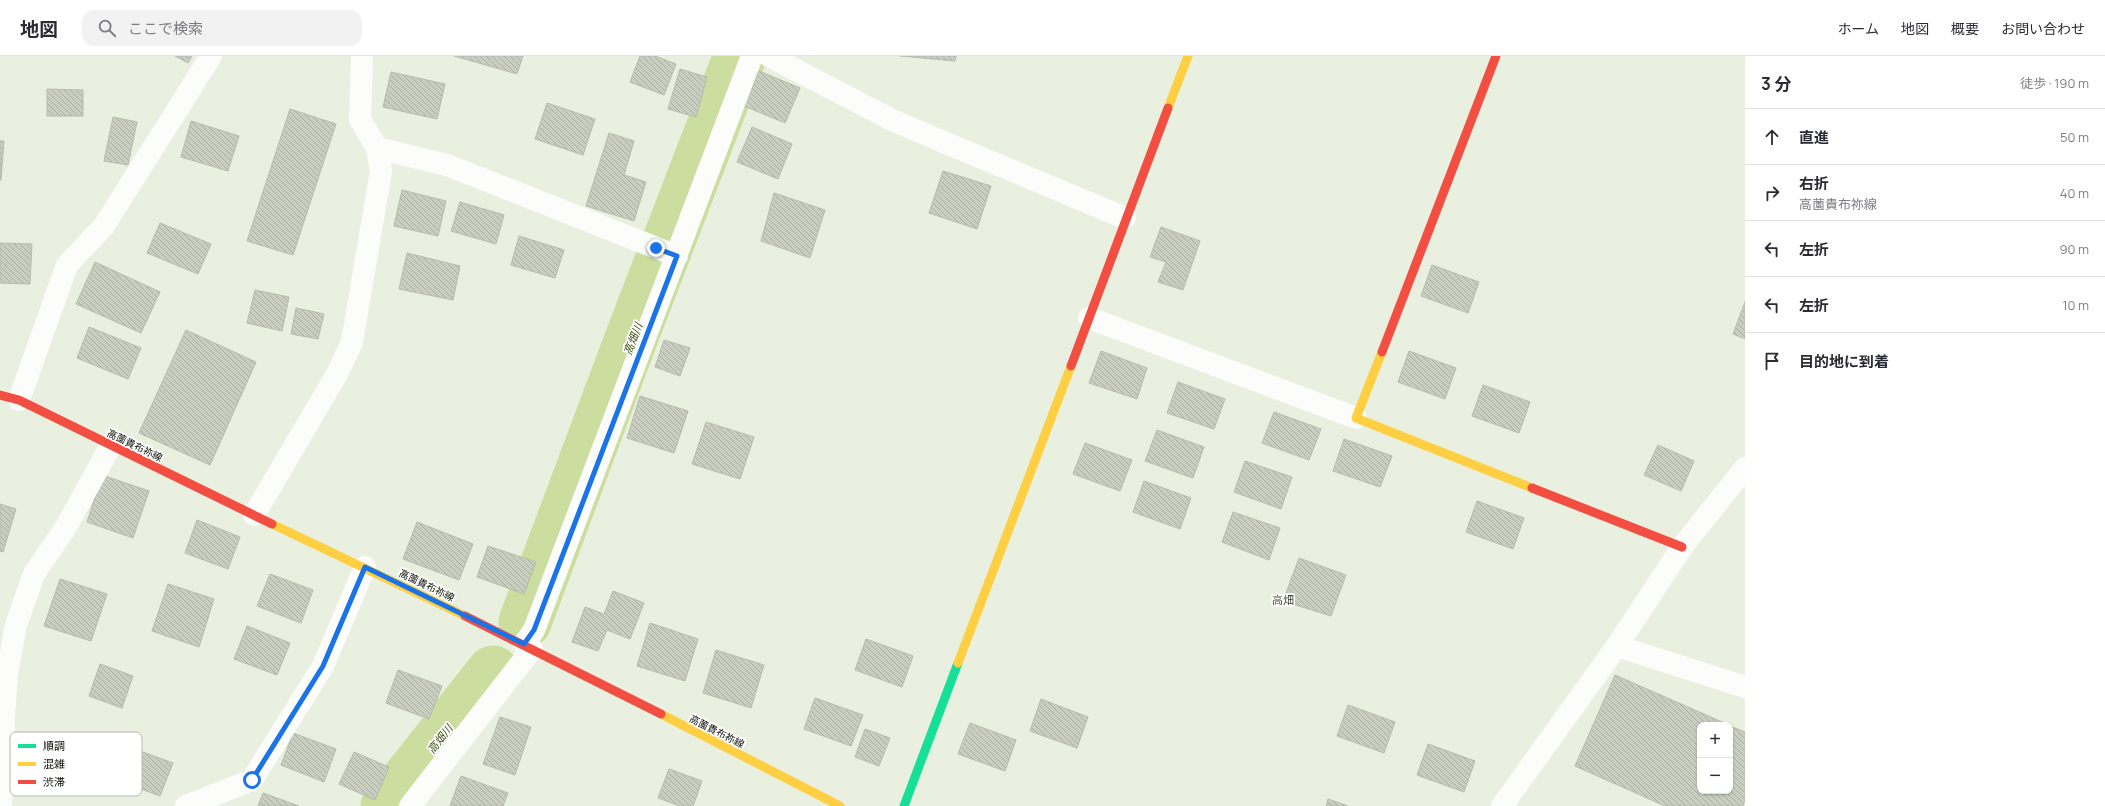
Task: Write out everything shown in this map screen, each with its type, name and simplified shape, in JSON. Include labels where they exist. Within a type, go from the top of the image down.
[{"type":"street","points":[[10,397],[67,265],[104,226],[211,56]]},
{"type":"street","points":[[254,515],[337,374],[352,342],[381,171],[377,148],[360,119],[362,56]]},
{"type":"street","points":[[410,806],[528,646],[667,253],[752,56]]},
{"type":"street","points":[[769,56],[894,121],[1125,218]]},
{"type":"street","points":[[904,806],[1089,318],[1125,218],[1188,56]]},
{"type":"street","points":[[1356,418],[1496,56]]},
{"type":"street","points":[[377,148],[447,165],[667,253]]},
{"type":"street","points":[[1089,318],[1356,418],[1682,547]]},
{"type":"street","name":"高薗貴布祢線","points":[[10,397],[528,646],[840,806]]},
{"type":"street","points":[[1,806],[4,716],[8,674],[16,625],[34,574],[66,527],[111,445]]},
{"type":"street","points":[[1502,806],[1617,646],[1682,547],[1745,468]]},
{"type":"street","points":[[186,806],[252,780],[323,666],[365,567]]},
{"type":"street","points":[[1617,646],[1745,687]]},
{"type":"building","points":[[175,56],[192,56],[188,63]]},
{"type":"building","points":[[454,56],[523,56],[517,74]]},
{"type":"building","points":[[640,56],[655,56],[676,64],[664,95],[630,82]]},
{"type":"building","points":[[900,56],[956,56],[955,61]]},
{"type":"building","points":[[680,69],[707,77],[696,117],[668,109]]},
{"type":"building","points":[[759,71],[800,88],[785,123],[744,106]]},
{"type":"building","points":[[391,72],[445,84],[437,119],[383,107]]},
{"type":"building","points":[[47,89],[83,90],[83,116],[47,116]]},
{"type":"building","points":[[547,103],[595,119],[583,155],[535,139]]},
{"type":"building","points":[[290,109],[336,124],[293,255],[247,241]]},
{"type":"building","points":[[113,117],[137,122],[128,165],[104,161]]},
{"type":"building","points":[[191,121],[239,136],[228,171],[181,157]]},
{"type":"building","points":[[752,127],[792,144],[778,179],[737,162]]},
{"type":"building","points":[[609,133],[634,141],[624,175],[646,182],[634,221],[586,206]]},
{"type":"building","points":[[0,141],[4,141],[1,180],[0,180]]},
{"type":"building","points":[[943,171],[991,186],[977,229],[929,213]]},
{"type":"building","points":[[402,190],[446,201],[438,236],[394,226]]},
{"type":"building","points":[[774,193],[825,210],[810,258],[761,241]]},
{"type":"building","points":[[460,202],[504,215],[496,244],[451,231]]},
{"type":"building","points":[[160,223],[211,244],[198,274],[147,253]]},
{"type":"building","points":[[1161,227],[1200,241],[1183,290],[1158,282],[1166,262],[1150,257]]},
{"type":"building","points":[[519,236],[564,250],[555,278],[511,265]]},
{"type":"building","points":[[0,243],[32,244],[30,284],[0,283]]},
{"type":"building","points":[[407,253],[460,266],[453,300],[399,289]]},
{"type":"building","points":[[95,262],[160,292],[141,333],[76,304]]},
{"type":"building","points":[[1432,265],[1479,282],[1468,313],[1421,296]]},
{"type":"building","points":[[255,290],[289,297],[282,331],[247,323]]},
{"type":"building","points":[[1745,302],[1745,339],[1733,334]]},
{"type":"building","points":[[296,308],[324,314],[318,339],[291,334]]},
{"type":"building","points":[[89,327],[141,348],[128,379],[77,358]]},
{"type":"building","points":[[186,330],[256,362],[210,465],[139,433]]},
{"type":"building","points":[[664,340],[690,348],[680,376],[655,367]]},
{"type":"building","points":[[1101,351],[1147,368],[1137,399],[1089,383]]},
{"type":"building","points":[[1409,351],[1456,368],[1445,399],[1398,382]]},
{"type":"building","points":[[1178,382],[1225,399],[1214,429],[1167,413]]},
{"type":"building","points":[[1483,385],[1530,402],[1519,433],[1472,416]]},
{"type":"building","points":[[640,396],[688,411],[674,453],[627,438]]},
{"type":"building","points":[[1274,412],[1321,429],[1309,460],[1262,443]]},
{"type":"building","points":[[706,422],[754,437],[740,479],[692,464]]},
{"type":"building","points":[[1157,430],[1204,447],[1193,478],[1145,461]]},
{"type":"building","points":[[1344,439],[1392,456],[1380,487],[1333,471]]},
{"type":"building","points":[[1085,443],[1132,460],[1120,491],[1073,474]]},
{"type":"building","points":[[1658,445],[1694,461],[1681,491],[1644,475]]},
{"type":"building","points":[[1245,461],[1292,477],[1281,509],[1234,492]]},
{"type":"building","points":[[102,475],[149,491],[133,538],[87,522]]},
{"type":"building","points":[[1144,481],[1191,498],[1180,529],[1133,512]]},
{"type":"building","points":[[1477,501],[1524,518],[1513,549],[1466,532]]},
{"type":"building","points":[[0,504],[16,509],[3,552],[0,551]]},
{"type":"building","points":[[1233,512],[1280,528],[1269,560],[1222,542]]},
{"type":"building","points":[[197,520],[240,537],[228,569],[185,553]]},
{"type":"building","points":[[417,522],[473,544],[459,580],[403,559]]},
{"type":"building","points":[[488,546],[536,562],[524,594],[477,577]]},
{"type":"building","points":[[1299,558],[1346,575],[1331,616],[1283,601]]},
{"type":"building","points":[[270,574],[313,590],[301,623],[257,606]]},
{"type":"building","points":[[60,579],[107,594],[91,641],[44,626]]},
{"type":"building","points":[[168,584],[214,599],[199,647],[152,631]]},
{"type":"building","points":[[613,591],[644,603],[630,639],[607,630],[598,651],[572,642],[585,607],[604,614]]},
{"type":"building","points":[[650,623],[698,639],[685,681],[637,666]]},
{"type":"building","points":[[247,626],[290,643],[277,675],[234,659]]},
{"type":"building","points":[[866,639],[913,656],[902,687],[855,670]]},
{"type":"building","points":[[716,650],[764,665],[751,708],[703,693]]},
{"type":"building","points":[[100,664],[133,676],[122,708],[89,696]]},
{"type":"building","points":[[398,670],[442,686],[429,719],[386,703]]},
{"type":"building","points":[[1615,675],[1722,722],[1697,722],[1697,794],[1733,794],[1733,727],[1745,732],[1745,800],[1743,806],[1665,806],[1575,766]]},
{"type":"building","points":[[815,698],[863,715],[851,746],[804,729]]},
{"type":"building","points":[[1041,699],[1088,717],[1077,748],[1030,731]]},
{"type":"building","points":[[1348,705],[1395,722],[1384,753],[1337,736]]},
{"type":"building","points":[[500,717],[531,727],[515,775],[483,764]]},
{"type":"building","points":[[970,723],[1016,740],[1005,771],[958,754]]},
{"type":"building","points":[[865,729],[890,738],[879,766],[855,757]]},
{"type":"building","points":[[293,733],[336,749],[324,782],[281,765]]},
{"type":"building","points":[[1428,744],[1475,761],[1464,792],[1417,775]]},
{"type":"building","points":[[142,752],[173,763],[160,796],[142,789]]},
{"type":"building","points":[[354,752],[389,767],[375,800],[339,784]]},
{"type":"building","points":[[669,769],[702,781],[693,806],[680,806],[658,798]]},
{"type":"building","points":[[461,776],[508,793],[503,806],[450,806]]},
{"type":"building","points":[[263,793],[299,806],[258,806]]},
{"type":"building","points":[[1328,799],[1348,806],[1326,806]]},
{"type":"waterway","name":"高畑川","points":[[525,622],[631,339],[740,56]]},
{"type":"waterway","name":"高畑川","points":[[387,806],[493,672]]},
{"type":"traffic: fast","points":[[904,806],[958,663]]},
{"type":"traffic: slow","points":[[1168,108],[1188,56]]},
{"type":"traffic: slow","points":[[1382,352],[1356,418],[1532,488]]},
{"type":"traffic: slow","points":[[958,663],[1071,366]]},
{"type":"traffic: slow","points":[[272,524],[465,616]]},
{"type":"traffic: slow","points":[[661,714],[840,806]]},
{"type":"traffic: jam","points":[[1382,352],[1496,56]]},
{"type":"traffic: jam","points":[[1071,366],[1168,108]]},
{"type":"traffic: jam","points":[[0,395],[19,400],[272,524]]},
{"type":"traffic: jam","points":[[1532,488],[1682,547]]},
{"type":"traffic: jam","points":[[465,616],[661,714]]},
{"type":"district","name":"高畑","points":[[1283,600]]},
{"type":"route","points":[[252,780],[323,666],[365,567],[524,644],[534,630],[677,256],[656,248]]}]
